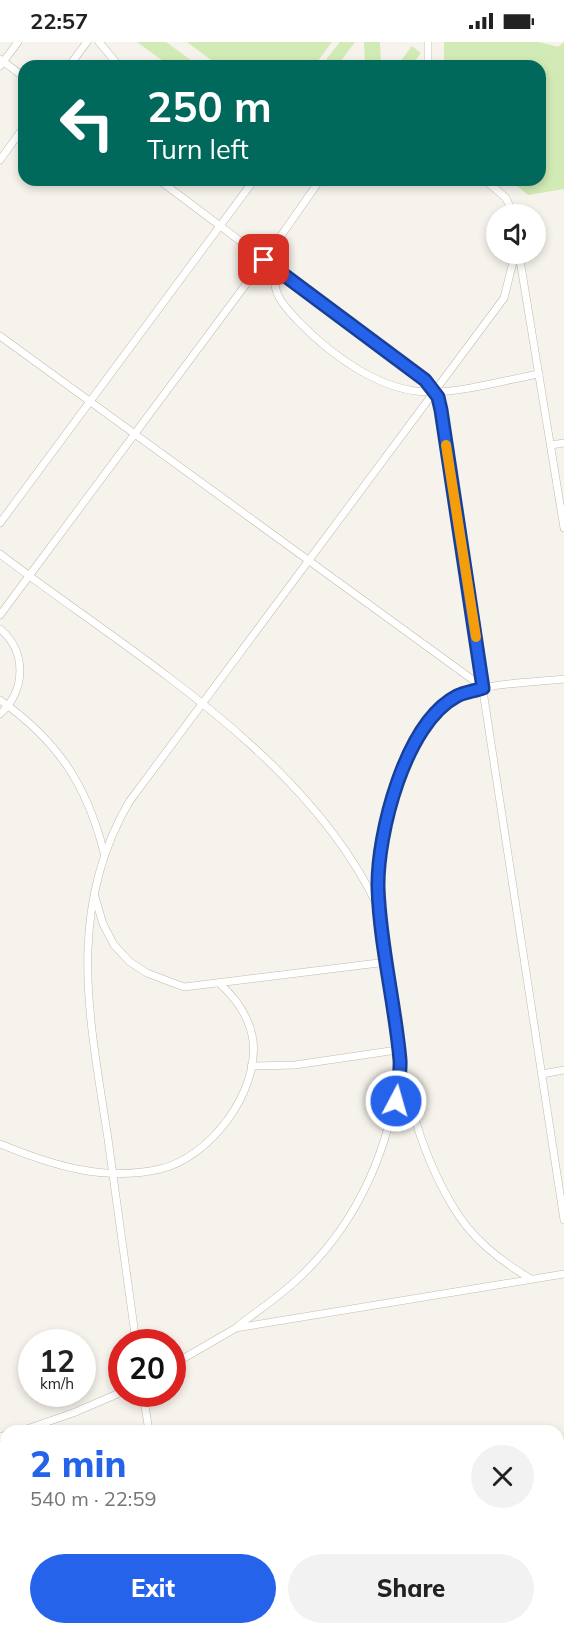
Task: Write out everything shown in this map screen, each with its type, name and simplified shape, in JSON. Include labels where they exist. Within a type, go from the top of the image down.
[{"type":"lane","points":[[18,42],[1,62],[18,73]]},
{"type":"lane","points":[[74,60],[87,42]]},
{"type":"lane","points":[[99,42],[114,60]]},
{"type":"lane","points":[[428,42],[428,60]]},
{"type":"lane","points":[[0,160],[18,135]]},
{"type":"lane","points":[[167,186],[425,380],[435,392],[441,410],[564,1220]]},
{"type":"lane","points":[[0,523],[250,186]]},
{"type":"lane","points":[[0,615],[264,260],[316,186]]},
{"type":"lane","points":[[492,186],[506,198],[509,204]]},
{"type":"lane","points":[[134,1329],[87,1000],[87,952],[94,892],[104,853],[129,802],[504,298],[514,264]]},
{"type":"lane","points":[[519,264],[564,528]]},
{"type":"lane","points":[[277,270],[274,283],[278,298],[323,345],[388,383],[409,390],[435,392],[539,374]]},
{"type":"lane","points":[[0,336],[308,563],[483,688]]},
{"type":"lane","points":[[551,445],[564,443]]},
{"type":"lane","points":[[0,554],[202,705],[251,745],[306,801],[331,831],[380,912]]},
{"type":"lane","points":[[0,628],[17,650],[20,664],[18,687],[9,706],[0,714]]},
{"type":"lane","points":[[531,1278],[483,1244],[453,1206],[420,1133],[398,1050],[378,886],[384,834],[397,786],[409,755],[433,716],[458,696],[483,688],[564,679]]},
{"type":"lane","points":[[0,700],[31,723],[67,764],[94,813],[104,853]]},
{"type":"lane","points":[[94,892],[103,924],[114,945],[130,962],[147,973],[184,987],[387,962]]},
{"type":"lane","points":[[0,1144],[63,1167],[113,1174],[160,1169],[196,1154],[224,1125],[237,1105],[251,1066],[253,1041],[247,1019],[230,993],[219,983]]},
{"type":"lane","points":[[251,1066],[295,1065],[398,1050]]},
{"type":"lane","points":[[186,1357],[236,1328],[304,1273],[344,1226],[362,1196],[384,1143],[396,1101],[400,1061]]},
{"type":"lane","points":[[542,1074],[564,1070]]},
{"type":"lane","points":[[236,1328],[564,1274]]},
{"type":"lane","points":[[38,1425],[108,1398]]},
{"type":"lane","points":[[145,1407],[147,1425]]},
{"type":"green space","points":[[137,42],[166,42],[191,60],[162,60]]},
{"type":"green space","points":[[187,42],[332,42],[318,60],[211,60]]},
{"type":"green space","points":[[340,42],[355,42],[342,60],[326,60]]},
{"type":"green space","points":[[364,42],[380,42],[381,60],[365,60]]},
{"type":"green space","points":[[444,42],[539,42],[558,47],[564,42],[564,189],[528,195],[517,186],[546,186],[546,60],[444,60]]},
{"type":"green space","points":[[412,46],[421,53],[416,60],[402,60]]},
{"type":"slow traffic","points":[[446,445],[476,637]]},
{"type":"route","points":[[264,260],[425,380],[438,397],[441,410],[483,688],[458,696],[433,716],[409,755],[397,786],[384,834],[378,886],[400,1061],[396,1101]]}]
